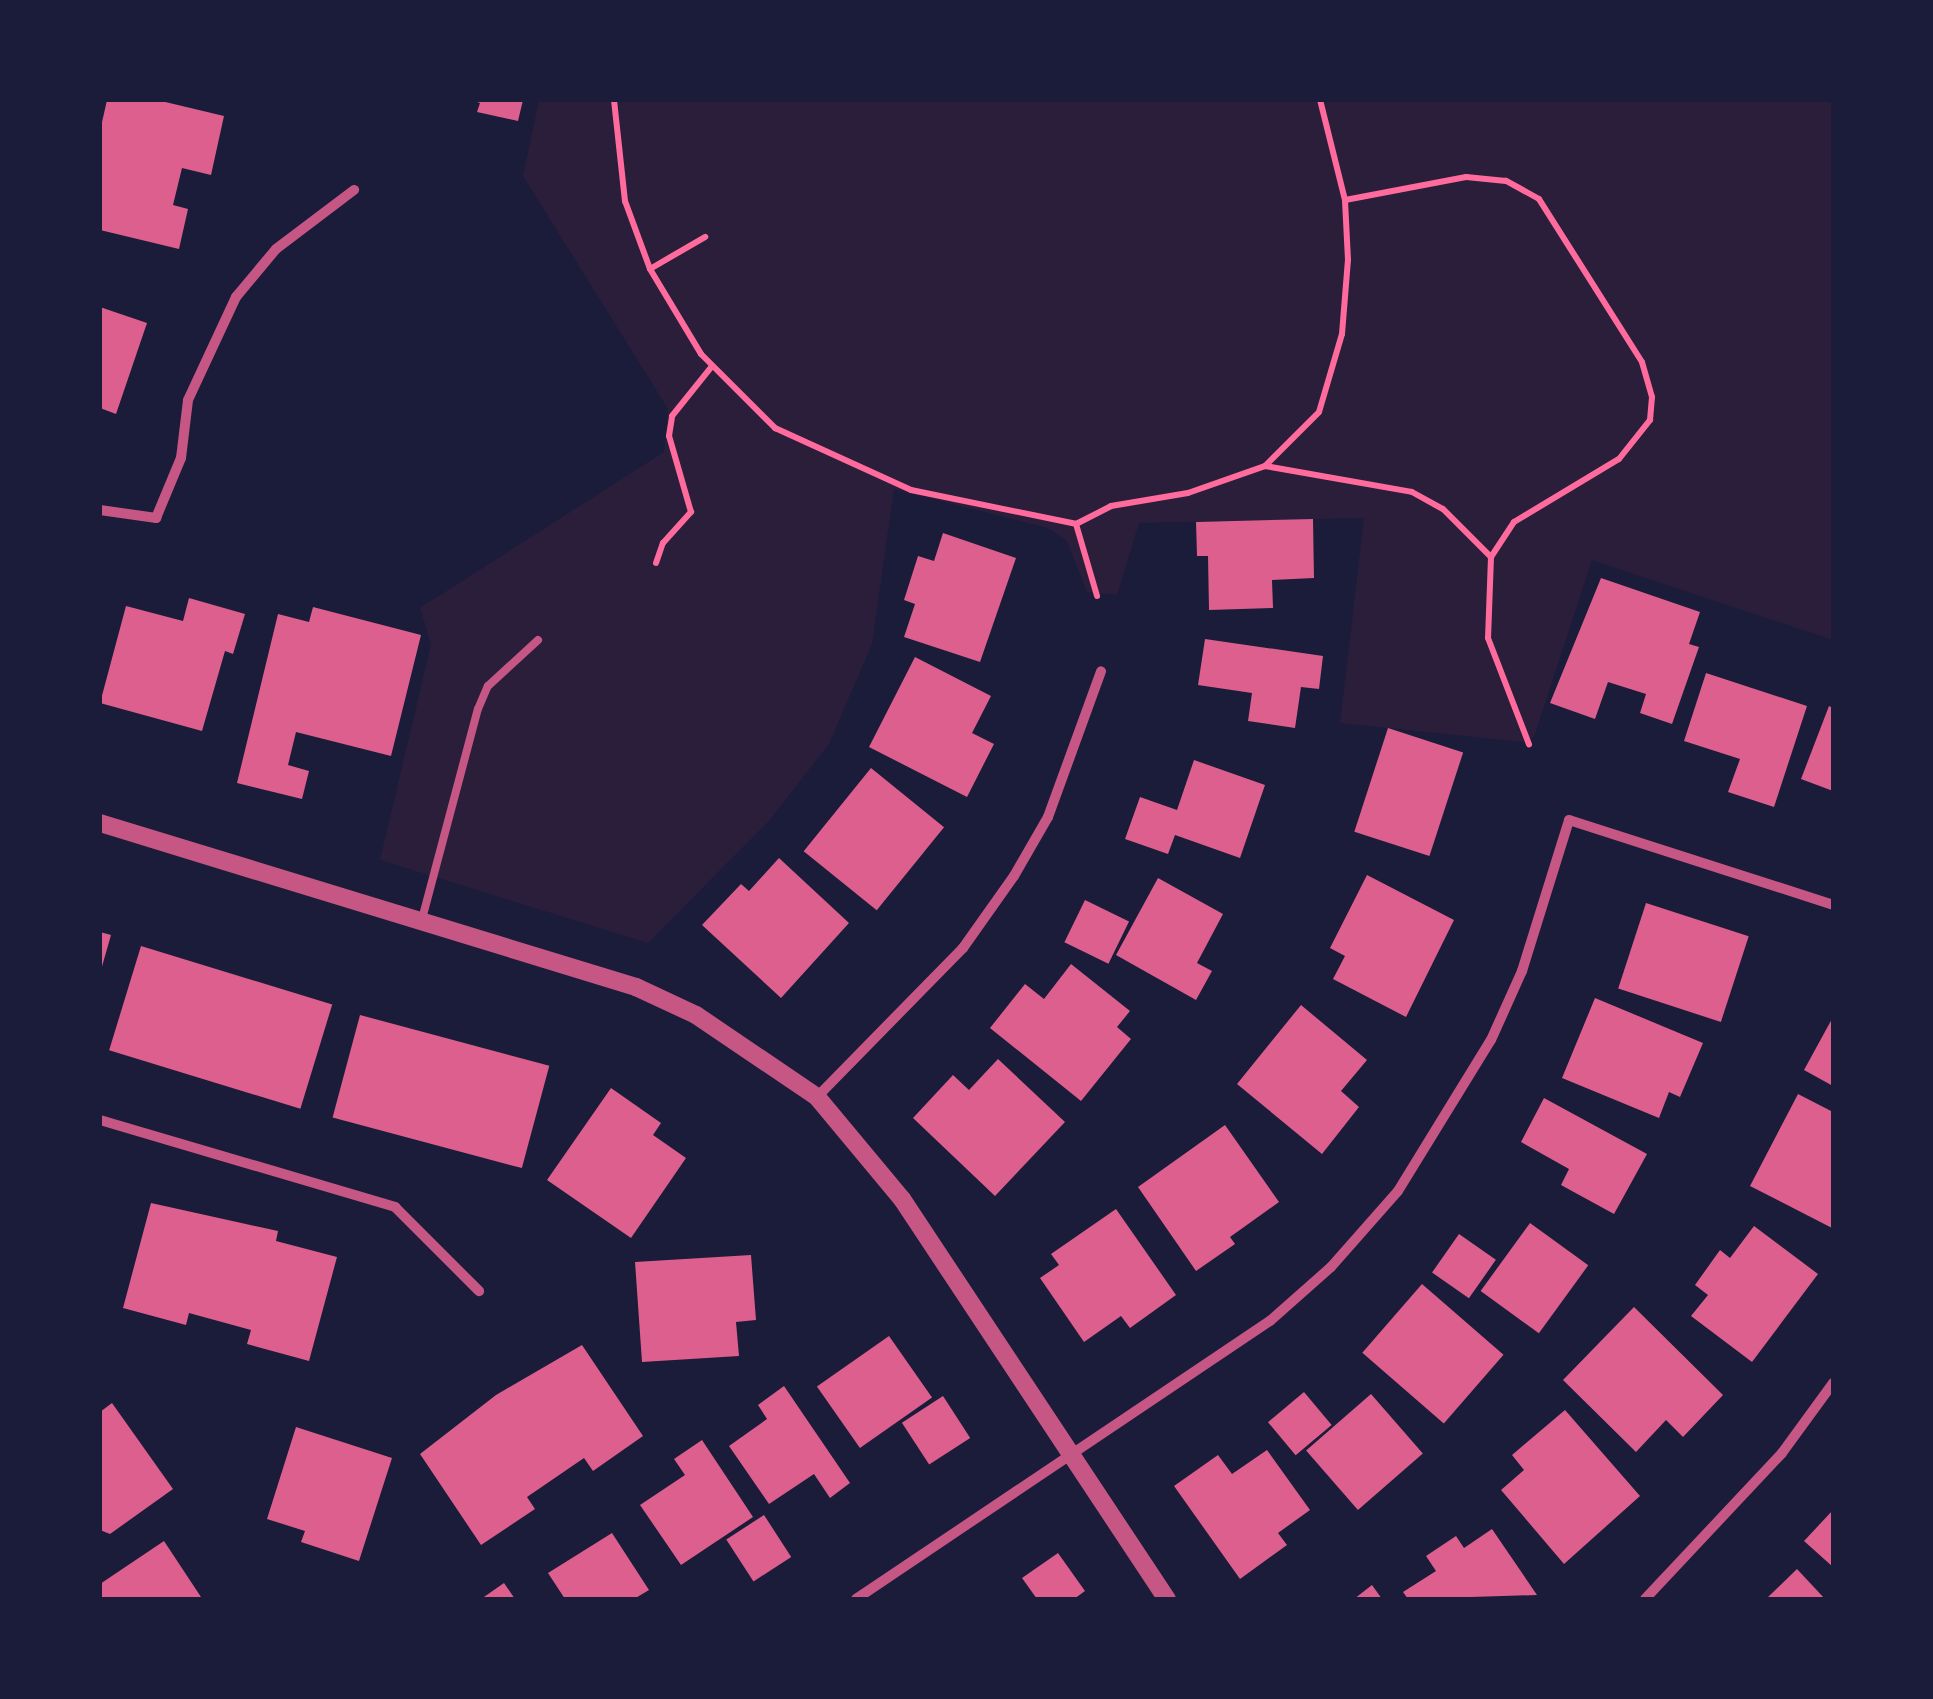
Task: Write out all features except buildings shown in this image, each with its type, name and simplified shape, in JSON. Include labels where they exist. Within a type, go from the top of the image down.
[{"type":"street","points":[[100,510],[156,518],[181,458],[188,400],[236,297],[276,249],[354,190]]},
{"type":"street","points":[[817,1097],[963,948],[1014,876],[1048,818],[1101,671]]},
{"type":"street","points":[[856,1599],[1270,1321],[1332,1267],[1398,1191],[1491,1040],[1522,971],[1569,820],[1833,905]]},
{"type":"street","points":[[100,823],[422,918],[666,1001],[817,1097],[902,1200],[1168,1599]]},
{"type":"street","points":[[100,1121],[394,1207],[479,1291]]},
{"type":"street","points":[[1646,1599],[1782,1453],[1833,1383]]},
{"type":"lane","points":[[422,918],[478,709],[488,686],[538,640]]},
{"type":"path","points":[[614,100],[625,201],[650,268],[678,324],[712,366],[774,428],[837,461],[910,490],[1076,524],[1111,506],[1202,490],[1265,466],[1299,438],[1332,380],[1348,260],[1345,200],[1320,100]]},
{"type":"path","points":[[1345,200],[1466,177],[1523,188],[1556,219],[1642,362],[1652,397],[1643,435],[1619,459],[1514,522],[1491,557],[1488,638],[1530,744]]},
{"type":"path","points":[[650,268],[705,236]]},
{"type":"path","points":[[656,563],[663,542],[691,512],[669,436],[672,416],[712,366]]},
{"type":"path","points":[[1265,466],[1412,492],[1443,510],[1491,557]]},
{"type":"path","points":[[1076,524],[1096,596]]},
{"type":"shaded area","points":[[539,100],[1833,100],[1833,640],[1592,560],[1534,737],[1523,742],[1340,723],[1364,518],[1139,523],[1117,595],[1087,592],[1067,541],[1048,528],[894,489],[872,644],[829,744],[768,822],[648,943],[380,860],[431,644],[420,608],[664,452],[668,409],[523,176]]}]
